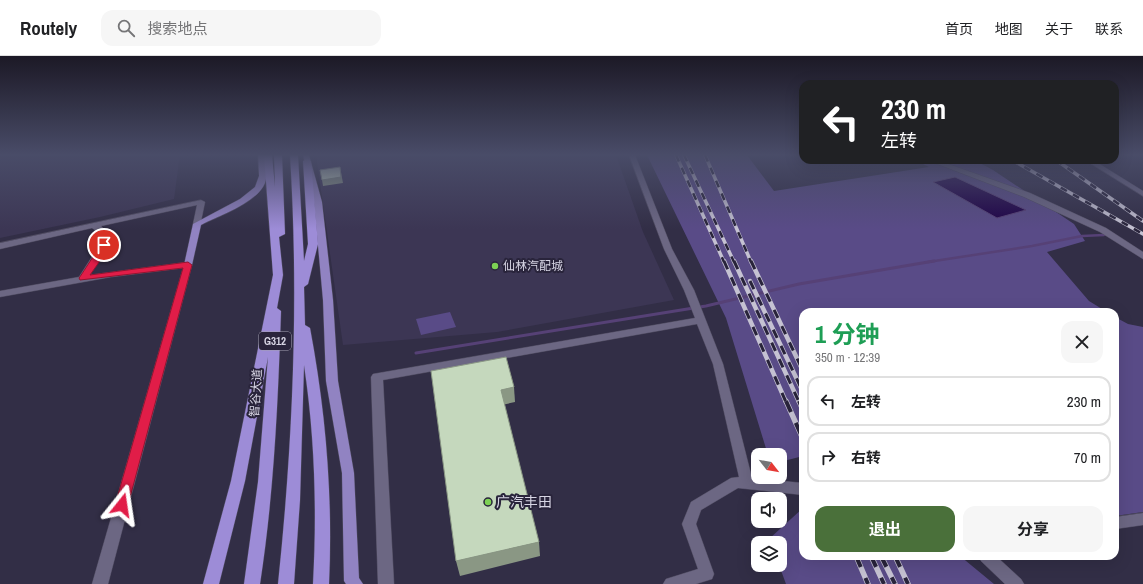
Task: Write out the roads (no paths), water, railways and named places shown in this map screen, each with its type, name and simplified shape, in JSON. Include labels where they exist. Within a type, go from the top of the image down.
[{"type":"highway","points":[[212,584],[238,481],[278,275],[270,180]]},
{"type":"highway","name":"智谷大道","points":[[252,584],[262,528],[273,378],[281,218],[279,180]]},
{"type":"highway","name":"G312","points":[[286,584],[292,522],[299,364],[299,218],[296,180]]},
{"type":"highway","points":[[309,180],[313,244],[299,302],[312,368],[324,518],[321,584]]},
{"type":"main road","points":[[188,265],[197,224],[257,190],[261,183],[261,180]]},
{"type":"main road","points":[[312,180],[318,202],[328,300],[332,381],[348,473],[352,581],[355,584]]},
{"type":"street","points":[[641,180],[668,250],[689,290],[718,364],[747,483]]},
{"type":"street","points":[[984,180],[1026,195],[1103,230],[1143,256]]},
{"type":"street","points":[[1120,180],[1143,194]]},
{"type":"street","points":[[0,246],[201,202],[197,224]]},
{"type":"street","points":[[83,278],[98,258],[104,245],[106,235],[100,229],[92,225]]},
{"type":"street","points":[[0,294],[83,278],[188,265],[100,584]]},
{"type":"street","points":[[386,584],[377,377],[702,320]]},
{"type":"street","points":[[671,584],[707,574],[689,524],[696,506],[736,482],[799,489]]},
{"type":"street","points":[[1119,522],[1143,519]]},
{"type":"street","points":[[990,560],[1016,584]]},
{"type":"waterway","points":[[929,262],[1032,246],[1082,236],[1104,235]]},
{"type":"waterway","points":[[929,262],[934,261]]},
{"type":"waterway","points":[[416,353],[706,306],[799,284],[929,262]]},
{"type":"railway","points":[[687,180],[724,262]]},
{"type":"railway","points":[[696,180],[734,262]]},
{"type":"railway","points":[[716,180],[751,262]]},
{"type":"railway","points":[[1047,180],[1143,234]]},
{"type":"railway","points":[[1084,180],[1143,221]]},
{"type":"railway","points":[[724,261],[786,402]]},
{"type":"railway","points":[[734,261],[799,402]]},
{"type":"railway","points":[[751,261],[799,363]]},
{"type":"railway","points":[[750,281],[799,384]]},
{"type":"railway","points":[[786,401],[799,430]]},
{"type":"railway","points":[[858,560],[868,584]]},
{"type":"railway","points":[[873,560],[884,584]]},
{"type":"railway","points":[[883,560],[895,584]]},
{"type":"railway","points":[[897,560],[908,584]]},
{"type":"place","name":"仙林汽配城","points":[[495,266]]},
{"type":"place","name":"广汽丰田","points":[[488,502]]}]
